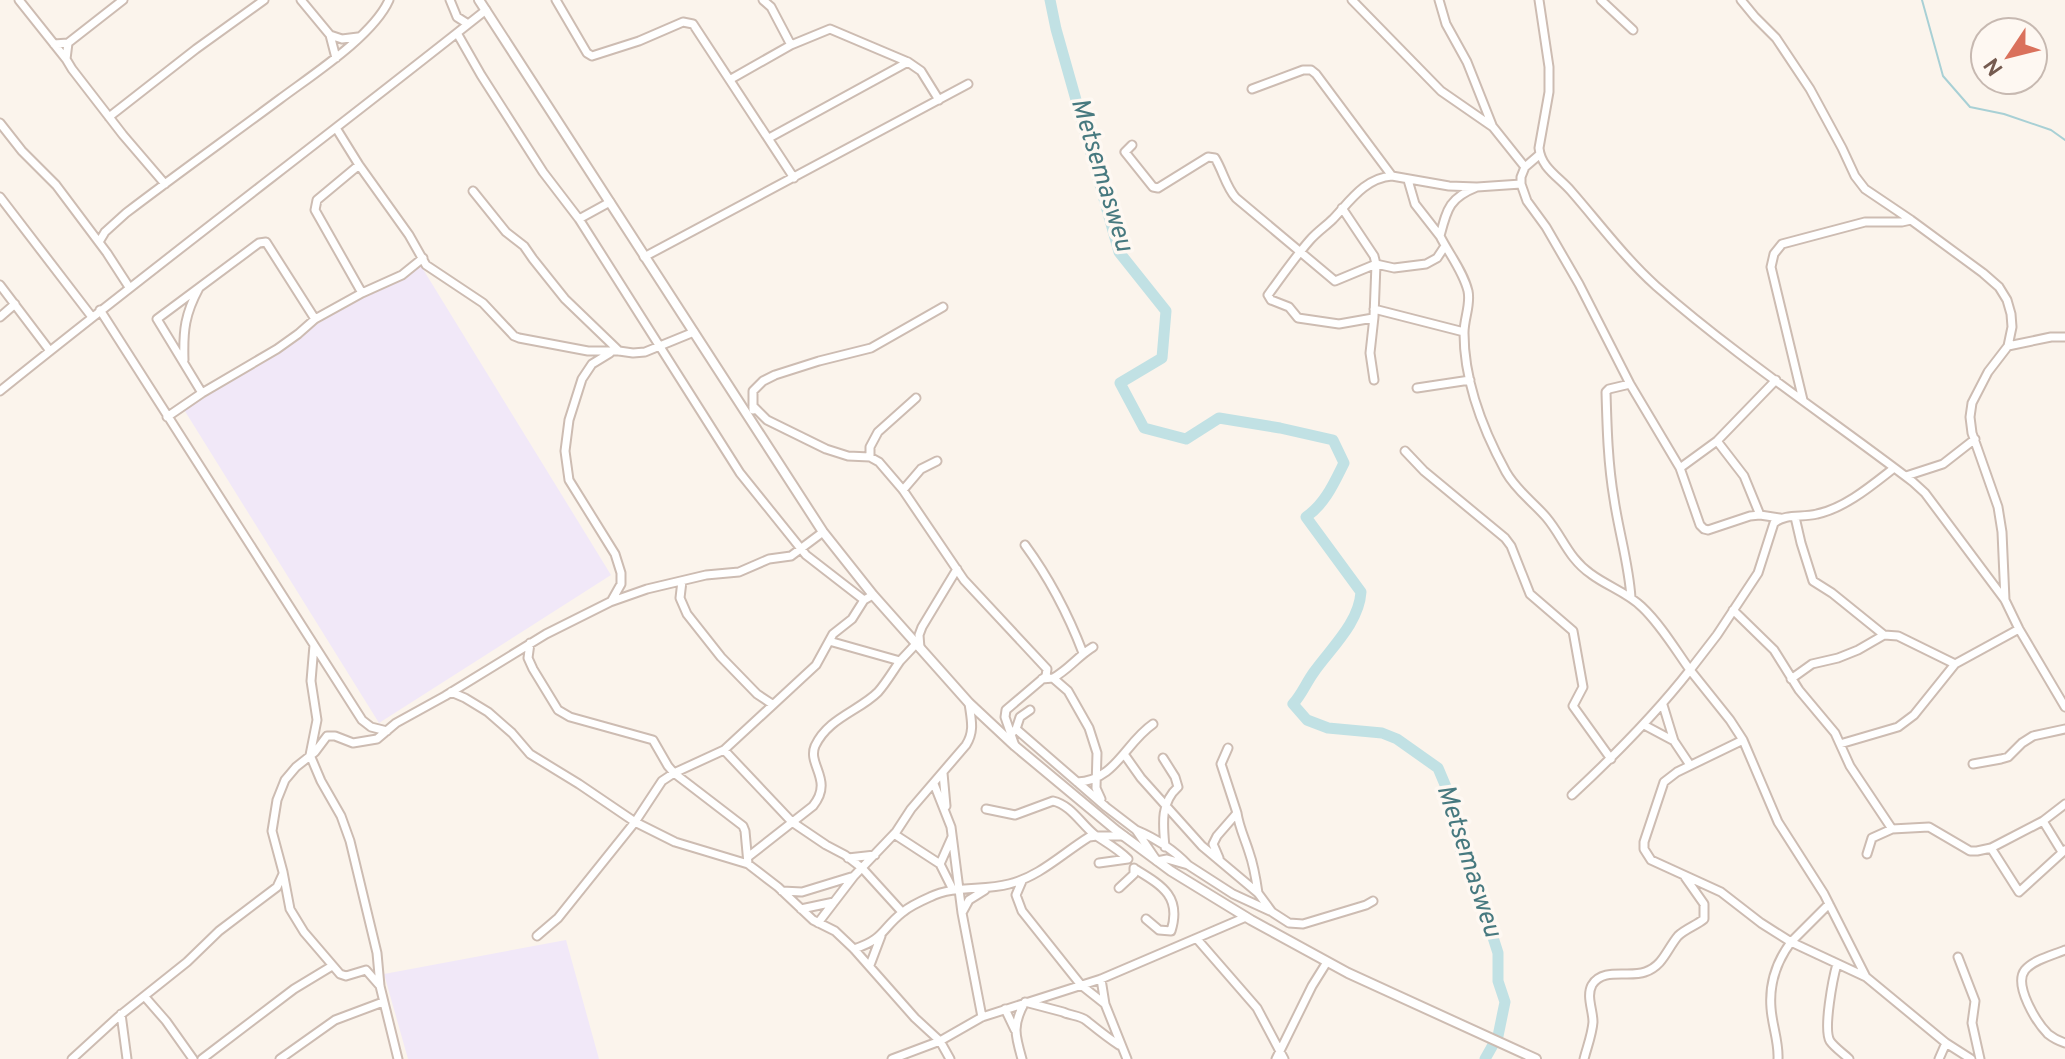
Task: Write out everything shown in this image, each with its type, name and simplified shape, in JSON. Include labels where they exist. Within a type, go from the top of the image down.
[{"type":"street","points":[[19,0],[165,184]]},
{"type":"street","points":[[109,117],[264,0]]},
{"type":"street","points":[[301,0],[330,35],[336,58]]},
{"type":"street","points":[[99,242],[116,221],[336,58],[385,10],[389,0]]},
{"type":"street","points":[[450,0],[457,17],[468,24]]},
{"type":"street","points":[[479,0],[823,532],[873,595],[969,703],[1015,746],[1171,871],[1246,917],[1385,992],[1536,1059]]},
{"type":"street","points":[[556,0],[587,53],[592,56],[689,21],[731,79],[794,178]]},
{"type":"street","points":[[763,0],[771,7],[791,45]]},
{"type":"street","points":[[1352,0],[1441,91],[1493,127],[1525,167]]},
{"type":"street","points":[[1439,0],[1446,24],[1467,62],[1493,127]]},
{"type":"street","points":[[1539,0],[1549,67],[1549,92],[1539,155],[1548,169],[1567,186],[1630,261],[1656,285],[1925,493],[2005,600],[2065,707]]},
{"type":"street","points":[[1601,0],[1633,30]]},
{"type":"street","points":[[1741,0],[1776,38],[1810,89],[1855,176],[1865,189],[1999,287],[2011,314],[2008,346],[1988,372],[1972,403],[1970,417],[2000,519],[2005,600]]},
{"type":"street","points":[[54,44],[68,43],[121,1]]},
{"type":"street","points":[[0,391],[486,10]]},
{"type":"street","points":[[731,79],[791,45],[830,29],[908,62],[921,71],[939,100]]},
{"type":"street","points":[[457,33],[543,172],[579,219],[740,473],[810,559],[864,600]]},
{"type":"street","points":[[330,35],[342,39],[358,37]]},
{"type":"street","points":[[66,59],[68,43]]},
{"type":"street","points":[[769,138],[908,62]]},
{"type":"street","points":[[1252,89],[1303,70],[1311,70],[1392,176]]},
{"type":"street","points":[[644,257],[968,84]]},
{"type":"street","points":[[0,123],[22,151],[56,185],[129,287]]},
{"type":"street","points":[[336,128],[432,269],[483,303],[519,338],[588,351],[633,353],[645,352],[694,332]]},
{"type":"street","points":[[1132,145],[1125,152],[1153,187],[1158,188],[1212,156],[1236,198],[1335,281],[1376,264],[1402,268],[1426,264],[1437,258],[1445,246]]},
{"type":"street","points":[[1539,155],[1525,167],[1521,177],[1527,201],[1579,284],[1630,384],[1680,468],[1700,525],[1708,530],[1750,516],[1780,518]]},
{"type":"street","points":[[359,165],[317,200],[315,210],[362,293]]},
{"type":"street","points":[[1464,332],[1374,313],[1339,324],[1298,318],[1289,307],[1270,299],[1268,295],[1301,251],[1348,200],[1383,177],[1437,185],[1477,187],[1521,184]]},
{"type":"street","points":[[1408,180],[1415,204],[1440,236],[1467,287],[1469,301],[1464,332],[1470,380],[1486,429],[1507,475],[1546,517],[1578,564],[1642,607],[1730,720],[1743,740],[1778,822],[1829,904],[1866,977]]},
{"type":"street","points":[[1440,236],[1452,201],[1477,187]]},
{"type":"street","points":[[473,191],[506,232],[524,246],[552,285],[615,352]]},
{"type":"street","points":[[0,197],[92,317]]},
{"type":"street","points":[[579,219],[610,202]]},
{"type":"street","points":[[1342,208],[1374,256],[1376,264],[1370,353],[1374,380]]},
{"type":"street","points":[[1803,400],[1771,267],[1774,254],[1782,244],[1865,222],[1911,220]]},
{"type":"street","points":[[202,393],[157,319],[259,243],[266,242],[315,319]]},
{"type":"street","points":[[167,417],[277,349],[315,319],[402,275],[423,258]]},
{"type":"street","points":[[0,285],[50,351]]},
{"type":"street","points":[[184,363],[185,322],[200,286]]},
{"type":"street","points":[[0,317],[15,304]]},
{"type":"street","points":[[753,423],[753,391],[763,381],[819,361],[871,348],[943,307]]},
{"type":"street","points":[[100,310],[362,720],[371,727],[387,731]]},
{"type":"street","points":[[2008,346],[2065,337]]},
{"type":"street","points":[[610,602],[621,584],[621,573],[615,554],[569,480],[565,451],[569,420],[582,379],[592,364],[615,352]]},
{"type":"street","points":[[1417,388],[1470,380]]},
{"type":"street","points":[[1680,468],[1717,441],[1776,380]]},
{"type":"street","points":[[1630,384],[1606,392],[1608,456],[1631,598]]},
{"type":"street","points":[[870,457],[870,447],[878,432],[916,398]]},
{"type":"street","points":[[753,406],[767,420],[826,449],[848,456],[870,457],[879,462],[903,490],[974,591],[1047,669],[1048,673],[1006,710],[1005,717],[1013,732],[1015,746]]},
{"type":"street","points":[[1906,476],[1943,464],[1975,439]]},
{"type":"street","points":[[1717,441],[1744,476],[1760,515]]},
{"type":"street","points":[[1405,451],[1424,471],[1505,538],[1530,594],[1573,631],[1583,687],[1573,706],[1611,759]]},
{"type":"street","points":[[903,490],[921,469],[937,461]]},
{"type":"street","points":[[1572,795],[1663,705],[1690,670],[1758,573],[1774,523],[1787,516],[1807,517],[1824,513],[1846,503],[1894,468]]},
{"type":"street","points":[[1795,517],[1813,581],[1884,635]]},
{"type":"street","points":[[380,986],[366,970],[343,976],[304,932],[290,909],[272,831],[277,800],[285,780],[325,738],[330,735],[357,744],[377,739],[396,723],[530,643],[610,602],[647,589],[706,575],[744,571],[769,559],[791,556],[823,532]]},
{"type":"street","points":[[1025,545],[1044,571],[1070,619],[1083,653]]},
{"type":"street","points":[[748,861],[820,798],[821,781],[814,753],[816,744],[840,717],[877,692],[900,661],[918,646],[922,627],[957,569]]},
{"type":"street","points":[[682,581],[680,598],[687,614],[721,657],[757,694],[772,704]]},
{"type":"street","points":[[537,936],[558,918],[635,822],[662,781],[724,750],[816,665],[836,631],[856,614],[864,600],[873,595]]},
{"type":"street","points":[[1733,610],[1774,650],[1791,679],[1835,733],[1850,766],[1892,829]]},
{"type":"street","points":[[1840,744],[1888,731],[1908,720],[1955,664],[2019,629]]},
{"type":"street","points":[[1791,679],[1812,664],[1858,650],[1884,635],[1898,636],[1955,664]]},
{"type":"street","points":[[829,641],[900,661]]},
{"type":"street","points":[[530,643],[529,661],[558,710],[570,717],[648,737],[674,773],[743,826],[748,861]]},
{"type":"street","points":[[314,645],[311,681],[317,720],[310,755],[350,841],[398,1059]]},
{"type":"street","points":[[1042,679],[1063,673],[1093,647]]},
{"type":"street","points":[[1053,678],[1068,691],[1089,728],[1097,753],[1096,788],[1104,805]]},
{"type":"street","points":[[451,692],[488,712],[530,754],[635,822],[675,842],[748,861],[801,909],[818,923],[835,931],[854,949],[940,1041],[950,1059]]},
{"type":"street","points":[[818,923],[971,737],[969,703]]},
{"type":"street","points":[[1663,705],[1674,741],[1690,765]]},
{"type":"street","points":[[1013,732],[1020,717],[1030,710]]},
{"type":"street","points":[[1077,782],[1088,782],[1114,767],[1139,735],[1153,724]]},
{"type":"street","points":[[1644,725],[1674,741]]},
{"type":"street","points":[[1973,764],[2008,757],[2033,736],[2065,729]]},
{"type":"street","points":[[1013,732],[1136,830],[1148,835],[1233,894],[1289,923],[1303,924],[1373,901]]},
{"type":"street","points":[[1743,740],[1690,765],[1664,782],[1644,842],[1644,849],[1651,860],[1721,892],[1791,942],[1866,977],[1946,1043],[1971,1059]]},
{"type":"street","points":[[1228,748],[1221,764],[1252,860],[1258,893]]},
{"type":"street","points":[[724,750],[792,822],[862,868],[902,912]]},
{"type":"street","points":[[1124,754],[1141,778],[1202,846],[1258,893],[1272,912]]},
{"type":"street","points":[[1163,758],[1178,787],[1165,804],[1165,847]]},
{"type":"street","points":[[943,773],[946,812]]},
{"type":"street","points":[[934,784],[952,836],[956,890],[982,1017]]},
{"type":"street","points":[[986,809],[1015,815],[1053,801],[1059,802],[1118,850],[1135,869],[1160,884],[1170,897],[1175,917],[1171,931],[1159,930],[1146,919]]},
{"type":"street","points":[[1867,854],[1872,838],[1892,829],[1929,827],[1970,851],[1991,848],[2043,821],[2065,804]]},
{"type":"street","points":[[1220,860],[1213,844],[1237,813]]},
{"type":"street","points":[[1991,848],[2019,892],[2064,851],[2043,821]]},
{"type":"street","points":[[1136,830],[1157,861]]},
{"type":"street","points":[[894,834],[940,864],[956,890]]},
{"type":"street","points":[[940,864],[952,836]]},
{"type":"street","points":[[854,949],[870,944],[902,912],[931,896],[1022,880],[1085,840],[1097,836],[1124,836]]},
{"type":"street","points":[[848,858],[875,855]]},
{"type":"street","points":[[1099,863],[1128,859]]},
{"type":"street","points":[[1157,861],[1167,859],[1188,865]]},
{"type":"street","points":[[1119,888],[1134,874],[1135,869]]},
{"type":"street","points":[[72,1059],[219,931],[277,887],[283,872]]},
{"type":"street","points":[[1584,1059],[1592,1032],[1590,996],[1594,983],[1605,975],[1637,975],[1649,971],[1659,965],[1679,936],[1704,919],[1704,904],[1683,875]]},
{"type":"street","points":[[782,891],[802,892],[854,876]]},
{"type":"street","points":[[1022,880],[1016,895],[1022,911],[1081,985],[1105,1004]]},
{"type":"street","points":[[962,913],[969,900],[991,887]]},
{"type":"street","points":[[801,909],[834,902]]},
{"type":"street","points":[[1778,1059],[1771,992],[1779,960],[1791,942],[1829,904]]},
{"type":"street","points":[[892,1059],[940,1041],[982,1017],[1101,979],[1246,917]]},
{"type":"street","points":[[870,965],[881,936]]},
{"type":"street","points":[[1197,939],[1257,1008],[1280,1057]]},
{"type":"street","points":[[2065,950],[2028,967],[2021,977],[2033,1014],[2048,1034],[2065,1043]]},
{"type":"street","points":[[1958,957],[1975,1001],[1972,1023],[1980,1059]]},
{"type":"street","points":[[1280,1057],[1312,986],[1327,962]]},
{"type":"street","points":[[1837,964],[1827,1033],[1832,1043],[1849,1059]]},
{"type":"street","points":[[202,1059],[283,997],[332,966]]},
{"type":"street","points":[[1101,979],[1105,1004],[1127,1059]]},
{"type":"street","points":[[145,997],[193,1059]]},
{"type":"street","points":[[280,1059],[335,1020],[383,1002]]},
{"type":"street","points":[[1015,1030],[1018,1014],[1025,1002]]},
{"type":"street","points":[[1025,1002],[1086,1020],[1121,1047]]},
{"type":"street","points":[[1005,1009],[1015,1030],[1022,1059]]},
{"type":"street","points":[[121,1014],[127,1059]]},
{"type":"street","points":[[1939,1059],[1946,1043]]},
{"type":"shaded area","points":[[418,261],[611,575],[379,723],[183,408]]},
{"type":"shaded area","points":[[566,940],[599,1059],[408,1059],[384,974]]},
{"type":"waterway","name":"Metsemasweu","points":[[1050,0],[1119,252],[1166,311],[1162,358],[1120,383],[1144,428],[1186,439],[1219,418],[1280,428],[1333,440],[1344,463],[1324,499],[1306,517],[1361,592],[1359,603],[1350,625],[1293,704],[1307,720],[1328,728],[1382,733],[1397,739],[1438,768],[1449,794],[1460,848],[1498,953],[1498,981],[1505,1002],[1498,1036],[1485,1059]]},
{"type":"waterway","points":[[1922,0],[1943,76],[1970,107],[2004,114],[2051,130],[2065,140]]}]
